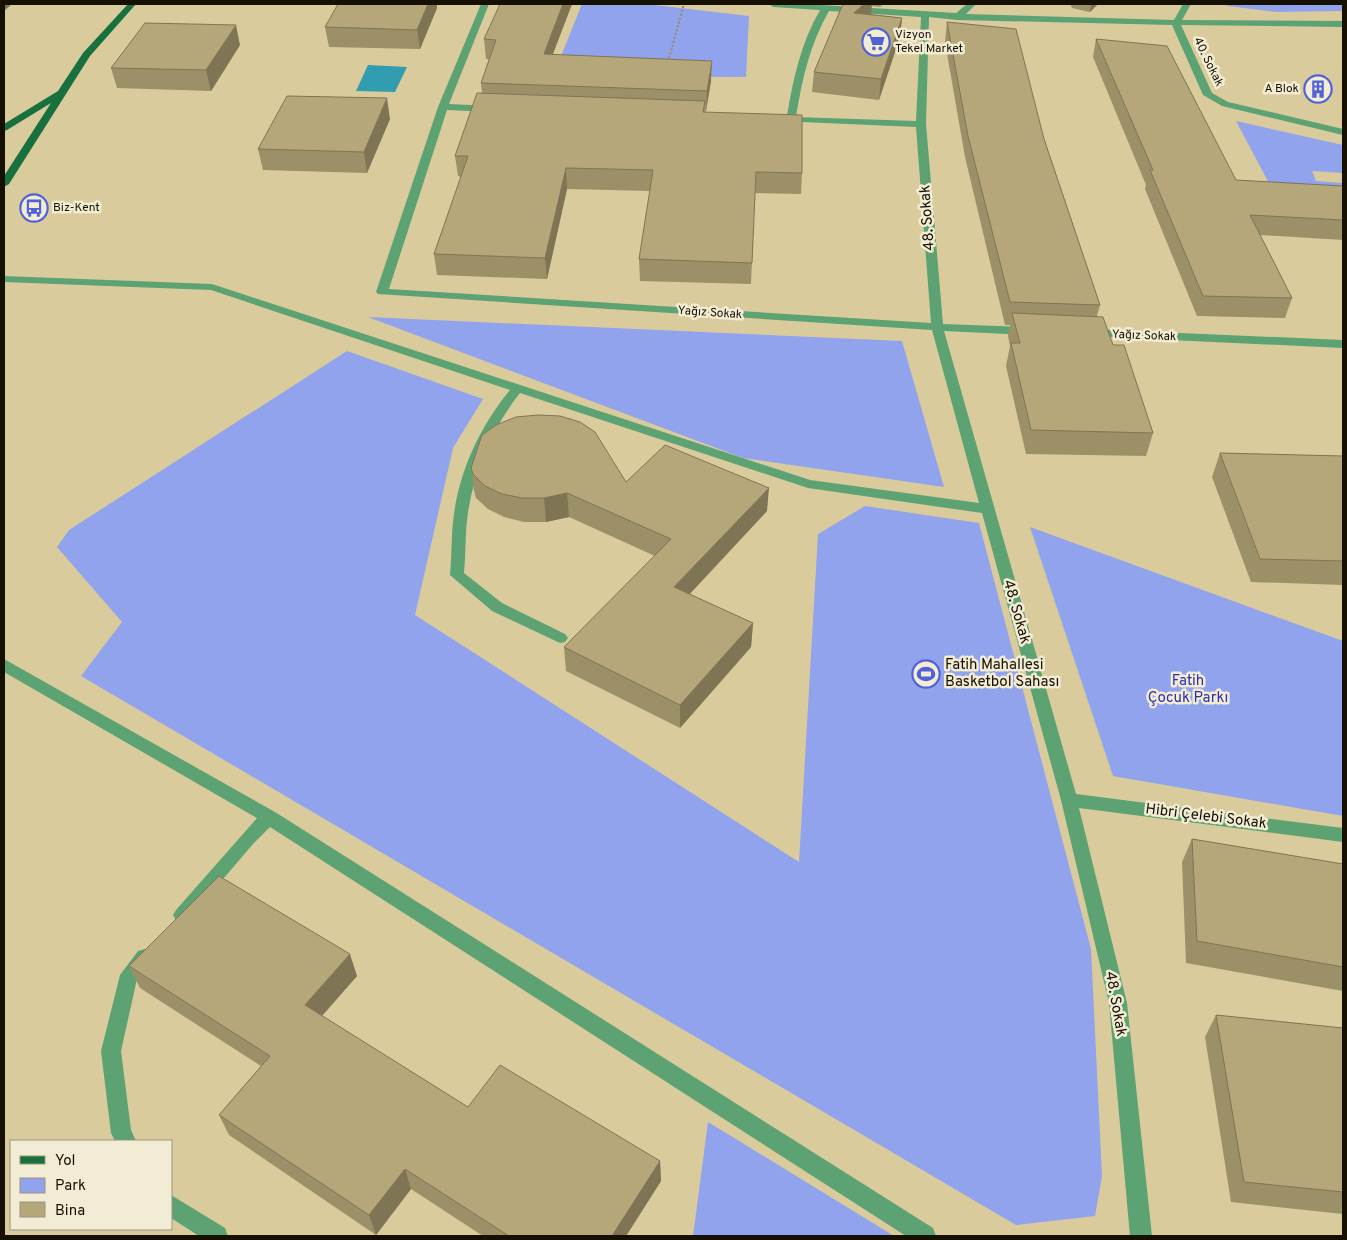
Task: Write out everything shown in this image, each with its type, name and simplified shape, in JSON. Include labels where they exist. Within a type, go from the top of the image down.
[{"type":"main road","points":[[4,184],[86,55],[132,4]]},
{"type":"main road","points":[[4,128],[62,92]]},
{"type":"street","name":"Yağız Sokak","points":[[485,4],[443,107],[382,292],[1043,332]]},
{"type":"street","points":[[773,4],[957,17],[1176,23],[1343,24]]},
{"type":"street","points":[[957,17],[972,4]]},
{"type":"street","points":[[1176,23],[1187,4]]},
{"type":"street","points":[[791,120],[796,84],[806,47],[826,8]]},
{"type":"street","name":"48. Sokak","points":[[925,15],[921,124],[937,327],[1069,800],[1118,1003],[1141,1236]]},
{"type":"street","name":"40. Sokak","points":[[1176,23],[1208,94],[1225,104],[1343,132]]},
{"type":"street","points":[[443,107],[503,109]]},
{"type":"street","points":[[772,119],[921,124]]},
{"type":"street","points":[[4,279],[212,287],[808,484],[988,509]]},
{"type":"street","name":"Yağız Sokak","points":[[1072,333],[1343,344]]},
{"type":"street","points":[[518,388],[504,404],[476,455],[462,512],[457,575],[496,607],[560,638]]},
{"type":"street","points":[[4,665],[268,817],[926,1236]]},
{"type":"street","name":"Hibri Çelebi Sokak","points":[[1069,800],[1343,835]]},
{"type":"street","points":[[172,926],[268,817]]},
{"type":"street","points":[[125,1140],[121,1133],[111,1051],[129,975],[160,940]]},
{"type":"street","points":[[172,1206],[217,1236]]},
{"type":"path","points":[[668,65],[684,4]]},
{"type":"green space","points":[[582,4],[646,4],[749,16],[746,77],[553,76]]},
{"type":"green space","points":[[1224,4],[1343,4],[1343,11],[1277,12]]},
{"type":"green space","points":[[1236,121],[1343,145],[1343,173],[1312,171],[1316,181],[1343,183],[1343,193],[1271,187]]},
{"type":"green space","points":[[368,317],[902,341],[944,487],[743,458]]},
{"type":"green space","points":[[347,351],[483,399],[453,448],[415,615],[799,862],[818,534],[865,506],[979,523],[1091,949],[1102,1176],[1095,1216],[1016,1225],[81,676],[122,622],[57,547],[69,530]]},
{"type":"green space","name":"Fatih Çocuk Parkı","points":[[1030,527],[1343,641],[1343,816],[1113,776]]},
{"type":"green space","points":[[708,1122],[894,1236],[693,1236]]},
{"type":"shaded area","points":[[368,65],[407,67],[395,92],[356,91]]},
{"type":"building","points":[[338,4],[428,4],[417,30],[325,27]]},
{"type":"building","points":[[500,4],[563,4],[544,54],[712,61],[707,91],[481,83],[496,40],[484,39]]},
{"type":"building","points":[[843,4],[864,4],[854,13],[902,18],[881,79],[814,72]]},
{"type":"building","points":[[947,22],[1016,29],[1044,139],[1100,305],[1010,302],[968,136]]},
{"type":"building","points":[[145,23],[236,25],[206,70],[111,68]]},
{"type":"building","points":[[1096,39],[1167,46],[1236,180],[1343,186],[1343,220],[1250,215],[1292,298],[1203,296],[1150,170],[1153,170]]},
{"type":"building","points":[[477,93],[705,101],[703,112],[802,115],[802,173],[756,172],[752,263],[639,259],[653,170],[566,168],[545,258],[434,254],[468,156],[455,156]]},
{"type":"building","points":[[287,96],[387,98],[364,152],[258,149]]},
{"type":"building","points":[[1012,313],[1103,317],[1113,345],[1124,345],[1153,433],[1031,430],[1011,343],[1020,343]]},
{"type":"building","points":[[560,416],[580,422],[595,432],[626,482],[665,445],[769,488],[674,587],[753,623],[680,705],[564,647],[671,539],[567,493],[544,498],[522,498],[502,494],[485,486],[473,474],[471,468],[482,435],[496,425],[516,417]]},
{"type":"building","points":[[1220,453],[1343,456],[1343,561],[1260,559]]},
{"type":"building","points":[[1192,839],[1343,864],[1343,967],[1197,941]]},
{"type":"building","points":[[219,876],[350,954],[305,1005],[468,1107],[500,1065],[660,1161],[612,1236],[509,1236],[405,1169],[369,1215],[219,1115],[270,1056],[129,966]]},
{"type":"building","points":[[1216,1015],[1343,1028],[1343,1192],[1244,1182]]},
{"type":"place","name":"Vizyon Tekel Market","points":[[876,42]]},
{"type":"place","name":"A Blok","points":[[1318,89]]},
{"type":"place","name":"Biz-Kent","points":[[34,208]]},
{"type":"place","name":"Fatih Mahallesi Basketbol Sahası","points":[[926,674]]}]
